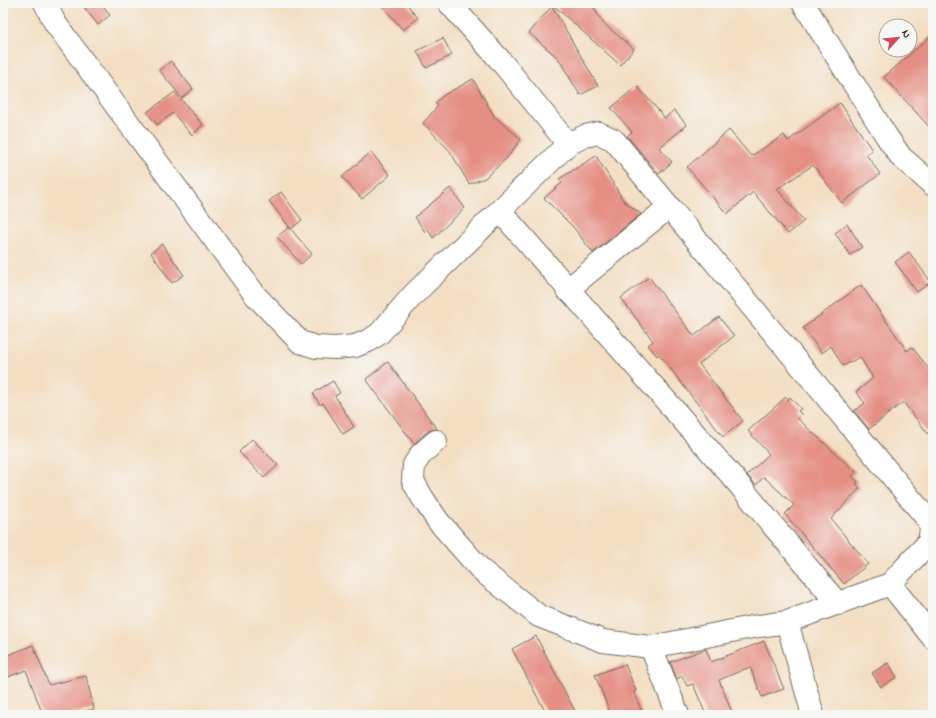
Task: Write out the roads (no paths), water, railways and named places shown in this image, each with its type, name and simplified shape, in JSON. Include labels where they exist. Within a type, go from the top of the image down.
[{"type":"street","points":[[45,3],[55,23],[256,296],[300,342],[316,347],[336,348],[355,346],[370,340],[380,333],[413,296],[568,144],[585,136],[599,133],[614,140],[929,521],[931,530],[929,542],[890,584],[787,622],[752,627],[651,647],[603,641],[539,616],[482,571],[438,521],[413,481],[414,464],[421,454],[436,441]]},
{"type":"street","points":[[449,3],[500,60],[568,144]]},
{"type":"street","points":[[803,3],[901,157],[933,185]]},
{"type":"street","points":[[568,290],[669,207]]},
{"type":"street","points":[[500,211],[731,475],[838,604]]},
{"type":"street","points":[[890,584],[933,638]]},
{"type":"street","points":[[787,622],[813,715]]},
{"type":"street","points":[[651,647],[678,715]]}]
